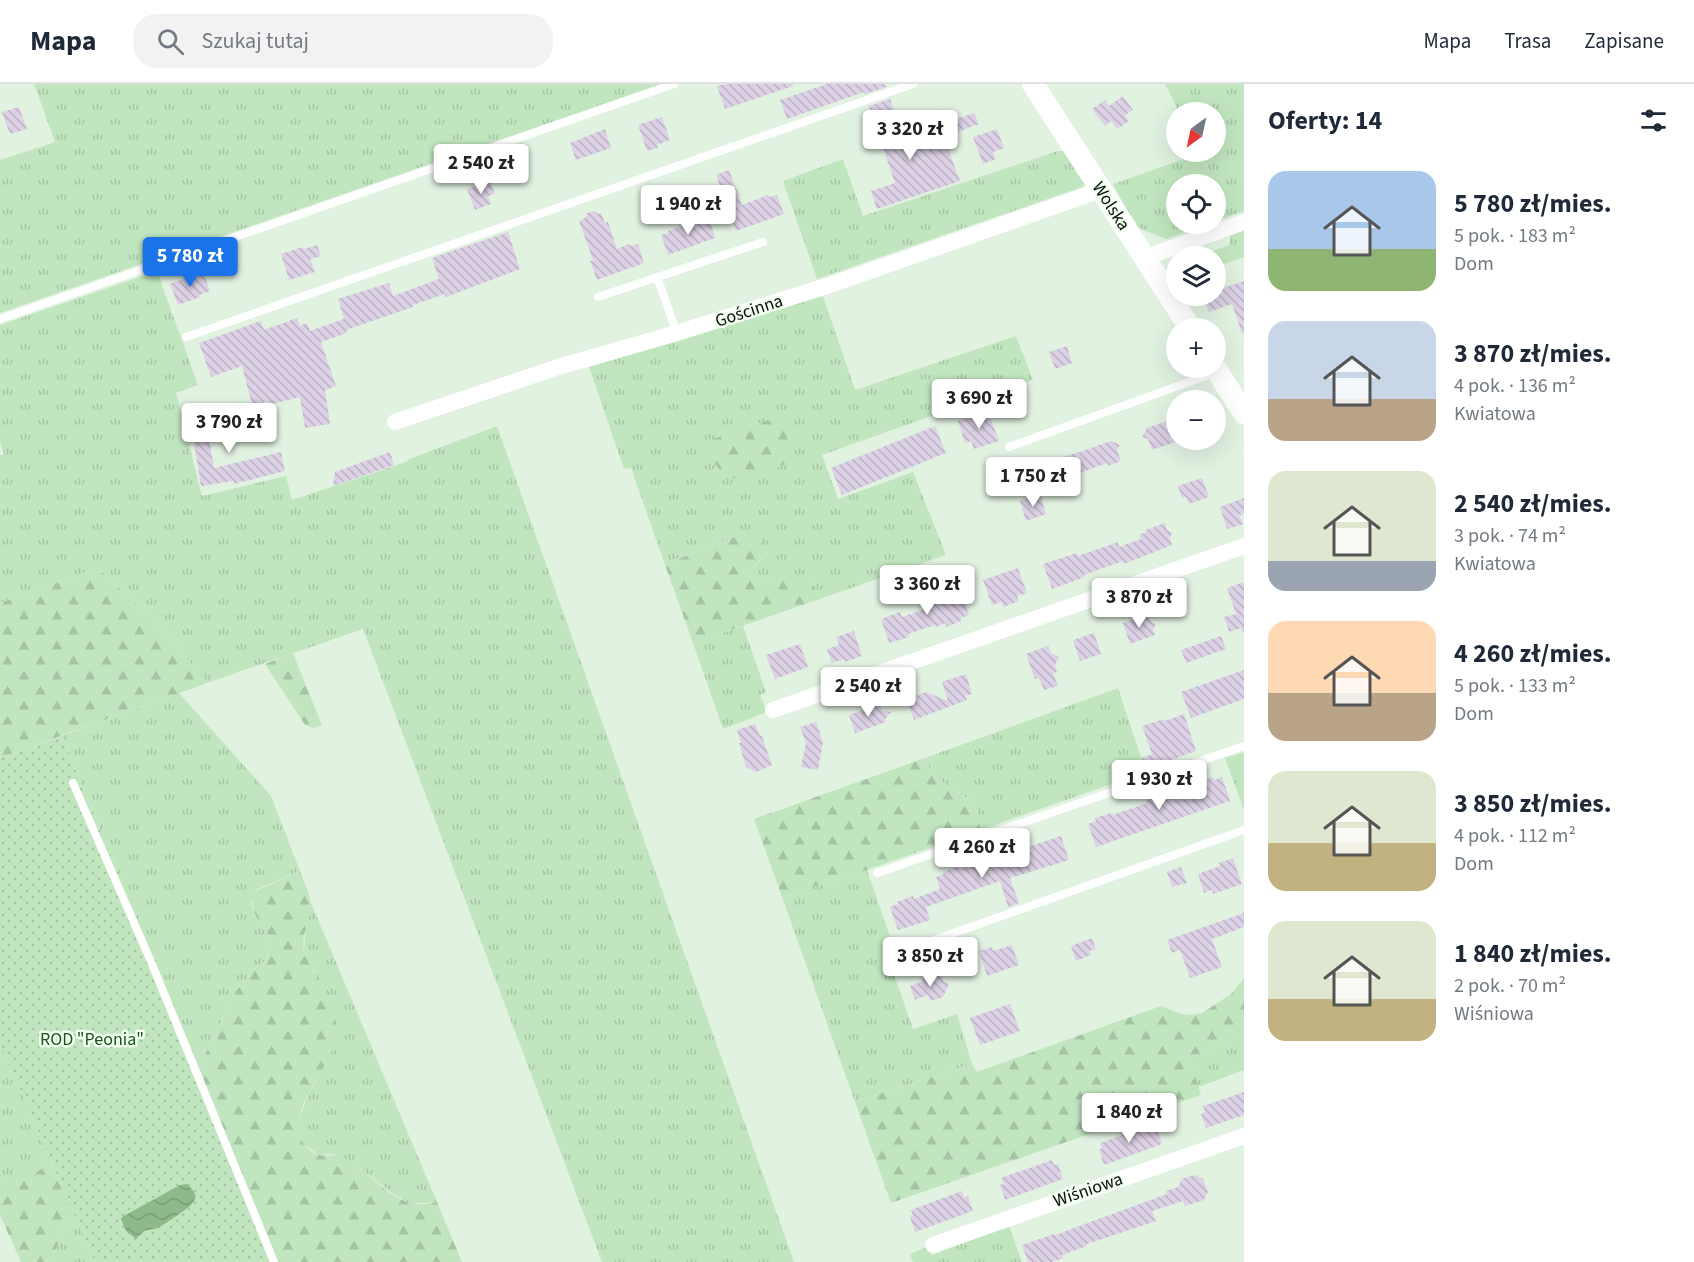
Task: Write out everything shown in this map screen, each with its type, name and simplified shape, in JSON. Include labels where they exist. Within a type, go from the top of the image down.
[{"type":"street","name":"Wolska","points":[[1033,84],[1183,318]]},
{"type":"street","name":"Gościnna","points":[[395,422],[558,368],[830,285],[1101,190]]},
{"type":"street","points":[[1144,258],[1244,222]]},
{"type":"street","points":[[1221,378],[1244,413]]},
{"type":"street","points":[[773,710],[1244,546]]},
{"type":"street","name":"Wiśniowa","points":[[933,1245],[1244,1136]]},
{"type":"lane","points":[[0,319],[674,84]]},
{"type":"lane","points":[[186,337],[913,84]]},
{"type":"lane","points":[[598,297],[763,242]]},
{"type":"lane","points":[[657,277],[677,333]]},
{"type":"lane","points":[[1009,447],[1194,378]]},
{"type":"lane","points":[[878,873],[1244,746]]},
{"type":"lane","points":[[73,783],[152,964],[274,1262]]},
{"type":"lane","points":[[892,955],[1244,830]]},
{"type":"green space","points":[[34,84],[661,84],[0,313],[0,160],[55,142]]},
{"type":"green space","points":[[1165,84],[1244,84],[1244,211],[1226,217],[1226,174],[1166,174],[1166,234],[1180,234],[1166,239],[1136,227],[1113,184],[1175,162],[1226,162],[1226,102],[1174,102]]},
{"type":"green space","points":[[1058,151],[1064,151],[1086,184],[817,279],[783,181],[843,159],[863,216]]},
{"type":"green space","points":[[1244,227],[1244,257],[1226,263],[1226,246],[1230,241],[1229,232]]},
{"type":"green space","points":[[157,271],[198,385],[176,393],[202,496],[286,476],[292,500],[406,462],[497,426],[794,1262],[602,1262],[363,629],[207,683],[161,628],[98,568],[0,603],[0,455],[4,454],[0,442],[0,325]]},
{"type":"green space","points":[[823,296],[855,390],[1016,336],[1033,380],[822,455],[838,499],[913,472],[946,555],[820,599],[812,582],[775,580],[760,582],[750,576],[762,558],[743,532],[664,562],[631,468],[624,469],[589,367]]},
{"type":"green space","points":[[784,415],[792,452],[789,460],[784,464],[746,481],[729,476],[715,464],[711,455],[710,440]]},
{"type":"green space","points":[[743,532],[757,533],[765,547],[750,576],[760,582],[803,575],[812,582],[820,599],[693,643],[664,562]]},
{"type":"green space","points":[[98,568],[161,628],[207,683],[0,758],[0,603]]},
{"type":"green space","points":[[743,626],[766,692],[760,695],[767,712],[723,729],[693,643]]},
{"type":"green space","points":[[293,653],[322,725],[314,728],[305,725],[265,664]]},
{"type":"green space","points":[[1118,688],[1146,772],[980,830],[977,810],[973,804],[938,779],[922,759]]},
{"type":"green space","points":[[179,693],[271,796],[300,871],[256,890],[251,904],[255,915],[271,940],[267,959],[250,973],[236,991],[198,1069],[62,736]]},
{"type":"green space","name":"ROD \"Peonia\"","points":[[62,736],[277,1262],[95,1262],[0,1043],[0,758]]},
{"type":"green space","points":[[1244,752],[1244,810],[1225,758]]},
{"type":"green space","points":[[922,759],[938,779],[973,804],[977,810],[980,830],[782,897],[754,819]]},
{"type":"green space","points":[[867,870],[894,948],[886,951],[913,1029],[957,1014],[972,1064],[855,1102],[782,897]]},
{"type":"green space","points":[[300,871],[311,902],[304,951],[329,999],[336,1026],[334,1044],[330,1054],[301,1110],[299,1132],[301,1140],[316,1154],[339,1156],[351,1162],[401,1199],[416,1204],[437,1202],[462,1262],[277,1262],[198,1069],[236,991],[250,973],[267,959],[271,940],[259,922],[252,904],[256,891]]},
{"type":"green space","points":[[311,903],[437,1202],[411,1204],[392,1193],[361,1169],[333,1154],[319,1155],[304,1145],[298,1132],[299,1119],[310,1090],[317,1080],[317,974],[304,951],[306,924]]},
{"type":"green space","points":[[1244,978],[1244,1025],[1232,1029],[1235,1039],[1189,1057],[1201,1095],[891,1203],[855,1102],[972,1064],[977,1072],[1161,1006],[1181,1014],[1202,1013],[1231,994]]},
{"type":"green space","points":[[1244,1025],[1244,1070],[1198,1087],[1189,1057],[1234,1039],[1231,1029]]},
{"type":"green space","points":[[0,1043],[52,1163],[33,1174],[10,1174],[0,1178]]},
{"type":"green space","points":[[52,1163],[75,1215],[64,1225],[56,1249],[48,1262],[21,1262],[0,1215],[0,1178],[10,1174],[33,1174]]},
{"type":"green space","points":[[75,1215],[95,1262],[48,1262],[56,1249],[64,1225]]},
{"type":"green space","points":[[1009,1226],[1022,1262],[913,1262],[910,1254],[927,1247],[932,1255]]},
{"type":"water","points":[[187,1184],[196,1196],[189,1207],[158,1228],[144,1231],[136,1239],[126,1231],[122,1217],[180,1185]]},
{"type":"building","points":[[792,84],[793,86],[725,109],[717,86]]},
{"type":"building","points":[[827,84],[885,84],[886,87],[865,94],[864,92],[787,119],[780,100]]},
{"type":"building","points":[[1123,96],[1133,110],[1125,115],[1129,121],[1117,129],[1111,121],[1105,126],[1092,109],[1105,100],[1109,106]]},
{"type":"building","points":[[890,99],[907,150],[944,138],[960,181],[877,209],[871,191],[895,183],[869,106]]},
{"type":"building","points":[[19,107],[27,129],[10,134],[2,112]]},
{"type":"building","points":[[940,109],[945,123],[974,113],[979,124],[935,140],[925,115]]},
{"type":"building","points":[[662,117],[670,140],[657,145],[658,148],[647,151],[638,125]]},
{"type":"building","points":[[605,129],[611,148],[576,160],[570,143]]},
{"type":"building","points":[[997,129],[1004,148],[993,152],[996,159],[983,164],[973,137]]},
{"type":"building","points":[[729,170],[742,205],[768,195],[769,197],[777,195],[784,214],[736,231],[716,175]]},
{"type":"building","points":[[490,181],[495,194],[488,196],[491,204],[475,210],[467,189]]},
{"type":"building","points":[[594,211],[601,213],[605,223],[608,222],[617,249],[629,244],[630,246],[638,244],[644,263],[597,280],[590,261],[593,260],[579,221],[585,218],[587,213]]},
{"type":"building","points":[[709,217],[715,238],[668,255],[661,235]]},
{"type":"building","points":[[508,232],[520,269],[446,297],[445,294],[413,305],[413,307],[346,330],[347,333],[321,342],[336,386],[325,390],[330,424],[305,428],[300,397],[268,405],[267,401],[252,405],[242,366],[211,377],[199,343],[261,321],[264,330],[297,318],[300,326],[307,323],[310,331],[344,319],[338,299],[389,283],[393,296],[439,279],[432,258]]},
{"type":"building","points":[[317,245],[321,256],[310,259],[315,272],[289,280],[281,254]]},
{"type":"building","points":[[203,272],[210,291],[178,305],[170,284]]},
{"type":"building","points":[[1244,281],[1244,333],[1242,333],[1232,304],[1209,312],[1207,306],[1226,306],[1226,287]]},
{"type":"building","points":[[1067,346],[1072,363],[1055,369],[1049,352]]},
{"type":"building","points":[[234,407],[237,426],[208,432],[214,468],[281,452],[285,471],[234,484],[233,481],[201,486],[191,423],[208,421],[206,412]]},
{"type":"building","points":[[988,411],[999,441],[974,449],[971,441],[965,443],[958,421]]},
{"type":"building","points":[[1166,421],[1166,445],[1152,450],[1148,439],[1142,437],[1147,428]]},
{"type":"building","points":[[935,426],[946,453],[842,495],[831,468]]},
{"type":"building","points":[[1111,441],[1120,445],[1117,450],[1121,461],[1108,466],[1107,463],[1062,482],[1058,471],[1053,468],[1056,460]]},
{"type":"building","points":[[390,452],[394,465],[333,486],[335,472]]},
{"type":"building","points":[[1202,478],[1209,497],[1189,504],[1186,497],[1182,498],[1178,486]]},
{"type":"building","points":[[1040,494],[1046,514],[1026,521],[1020,501]]},
{"type":"building","points":[[1244,498],[1244,514],[1239,515],[1243,524],[1227,529],[1220,507]]},
{"type":"building","points":[[1165,523],[1167,530],[1172,533],[1170,537],[1172,545],[1124,564],[1123,561],[1084,575],[1085,577],[1052,589],[1043,564],[1077,553],[1078,556],[1118,542],[1119,547],[1141,539],[1139,535],[1146,532],[1145,530]]},
{"type":"building","points":[[1018,568],[1027,593],[1017,596],[1019,601],[1003,607],[1001,602],[992,605],[983,580]]},
{"type":"building","points":[[1244,582],[1244,632],[1241,628],[1229,632],[1224,617],[1236,614],[1227,588]]},
{"type":"building","points":[[955,589],[956,593],[961,591],[969,615],[946,627],[946,623],[936,627],[935,625],[889,643],[881,619],[900,612],[902,617],[927,608],[927,603],[932,601],[931,598]]},
{"type":"building","points":[[1148,615],[1150,621],[1156,624],[1153,629],[1155,635],[1130,644],[1123,623]]},
{"type":"building","points":[[854,631],[862,656],[845,662],[844,659],[832,663],[827,649],[839,645],[836,637]]},
{"type":"building","points":[[1094,633],[1101,654],[1080,661],[1073,640]]},
{"type":"building","points":[[1221,636],[1226,649],[1186,663],[1181,650]]},
{"type":"building","points":[[800,644],[808,667],[775,679],[766,655]]},
{"type":"building","points":[[1048,646],[1051,653],[1059,657],[1055,665],[1057,672],[1053,673],[1058,686],[1044,690],[1039,678],[1035,679],[1026,654]]},
{"type":"building","points":[[1244,670],[1244,699],[1191,718],[1181,692]]},
{"type":"building","points":[[966,674],[972,694],[965,696],[967,700],[914,720],[907,700],[926,692],[948,701],[942,682]]},
{"type":"building","points":[[880,704],[882,711],[891,712],[885,719],[886,722],[855,733],[849,715]]},
{"type":"building","points":[[1184,714],[1196,751],[1146,769],[1142,758],[1152,754],[1142,726]]},
{"type":"building","points":[[816,722],[823,742],[818,770],[801,767],[806,743],[800,727]]},
{"type":"building","points":[[755,724],[762,736],[772,765],[756,772],[746,767],[737,730]]},
{"type":"building","points":[[1213,777],[1214,780],[1222,777],[1230,801],[1096,847],[1088,824],[1096,821],[1095,818],[1139,806],[1147,803],[1146,800],[1181,791]]},
{"type":"building","points":[[1061,836],[1069,860],[1010,878],[1019,903],[1008,907],[1000,881],[926,907],[930,920],[898,930],[890,907],[913,896],[914,899],[940,889],[936,877],[944,874],[943,872],[959,866],[960,869],[995,857],[994,854],[1010,848],[1011,851],[1019,848],[1019,850]]},
{"type":"building","points":[[1233,858],[1242,884],[1213,894],[1212,890],[1204,893],[1198,874],[1220,866],[1219,863]]},
{"type":"building","points":[[1181,867],[1187,883],[1172,887],[1167,872]]},
{"type":"building","points":[[1244,913],[1244,927],[1212,939],[1222,967],[1190,978],[1180,950],[1172,953],[1167,940]]},
{"type":"building","points":[[1092,938],[1096,949],[1089,951],[1091,955],[1076,961],[1071,946]]},
{"type":"building","points":[[1012,945],[1019,965],[987,976],[979,951],[992,947],[993,951]]},
{"type":"building","points":[[940,972],[943,981],[949,984],[943,997],[930,1001],[928,995],[915,1000],[910,986],[923,981],[922,978]]},
{"type":"building","points":[[1010,1004],[1020,1031],[980,1045],[970,1018]]},
{"type":"building","points":[[1244,1092],[1244,1115],[1206,1128],[1201,1114],[1205,1112],[1203,1106]]},
{"type":"building","points":[[1151,1125],[1153,1130],[1157,1129],[1162,1144],[1104,1165],[1099,1150],[1102,1148],[1100,1143]]},
{"type":"building","points":[[1052,1160],[1054,1165],[1058,1164],[1063,1179],[1005,1200],[1000,1185],[1004,1184],[1001,1178]]},
{"type":"building","points":[[1195,1175],[1203,1179],[1208,1192],[1204,1200],[1185,1206],[1183,1201],[1152,1211],[1156,1221],[1087,1244],[1052,1262],[1028,1262],[1022,1245],[1167,1194],[1166,1191],[1178,1187],[1182,1179]]},
{"type":"building","points":[[962,1191],[964,1197],[968,1196],[973,1211],[915,1232],[910,1217],[913,1215],[911,1210]]}]
